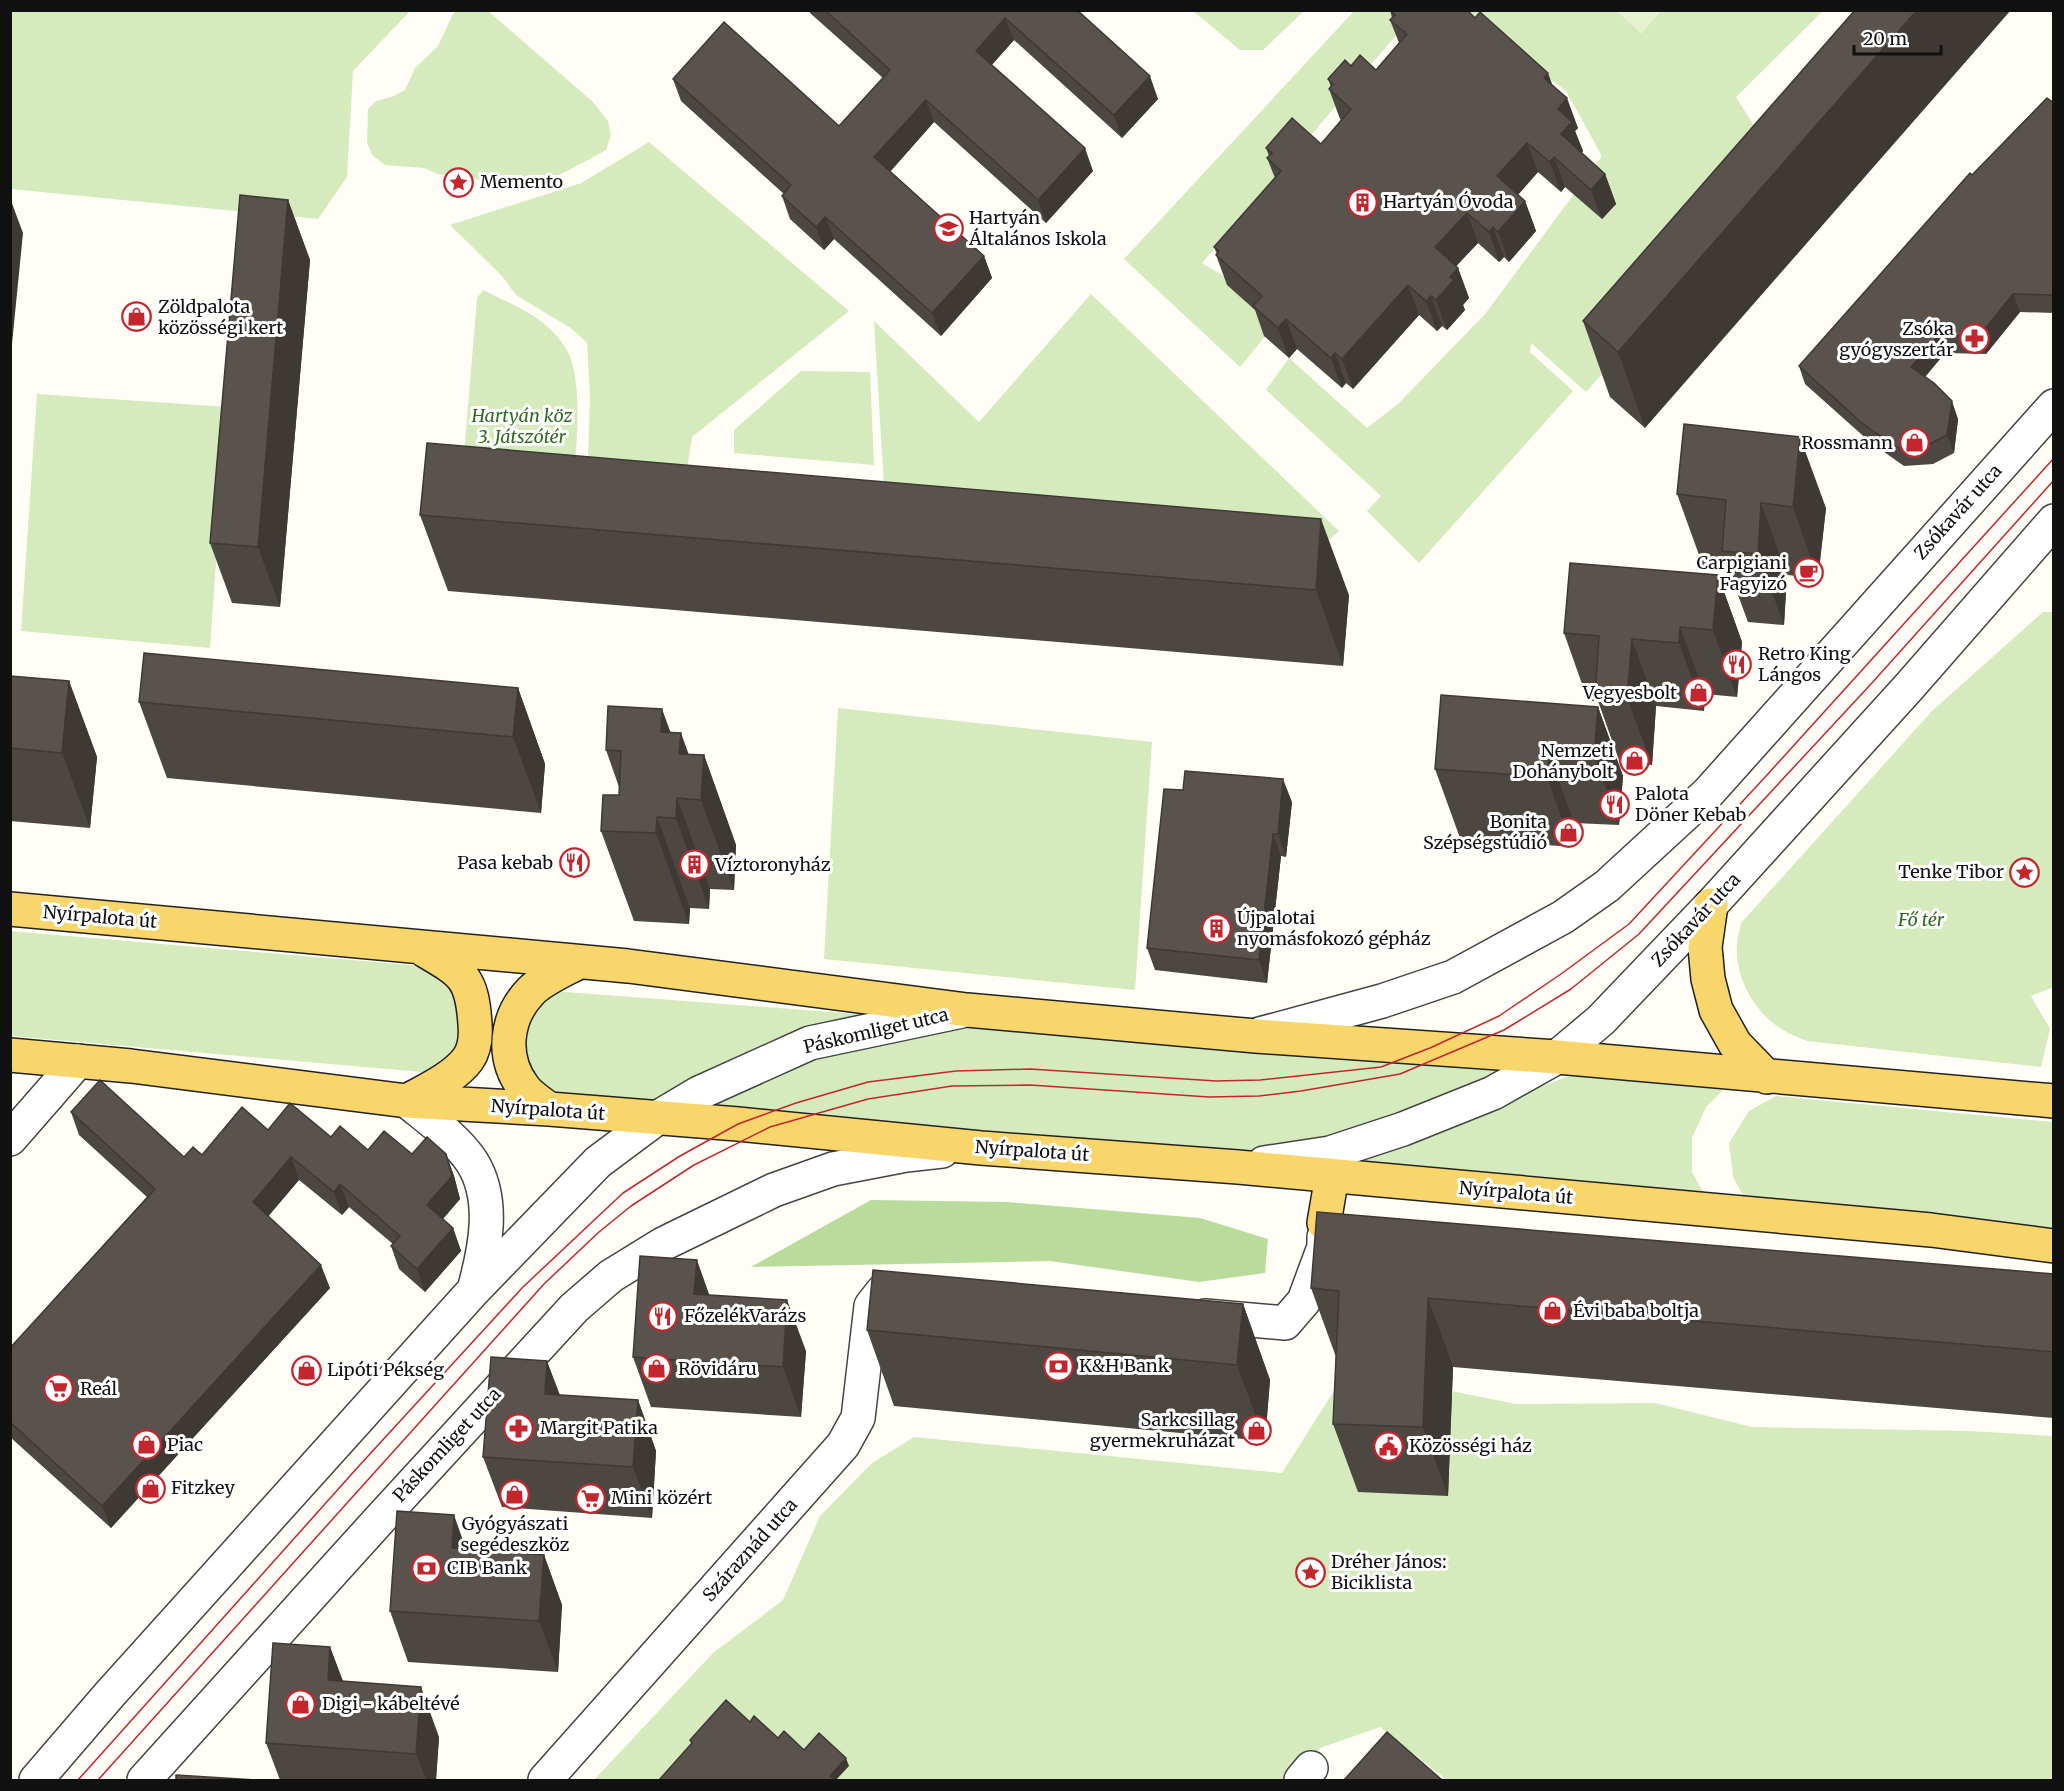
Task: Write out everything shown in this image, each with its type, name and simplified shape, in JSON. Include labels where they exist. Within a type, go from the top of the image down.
[{"type":"main road","points":[[1712,905],[1705,947],[1708,979],[1716,1010],[1735,1044],[1767,1077]]},
{"type":"main road","name":"Nyírpalota út","points":[[10,909],[628,966],[966,1010],[1256,1036],[1557,1057],[2054,1101]]},
{"type":"main road","points":[[408,1101],[440,1083],[467,1061],[473,1050],[476,1032],[474,1002],[469,985],[457,969],[421,948]]},
{"type":"main road","points":[[549,1109],[525,1090],[515,1073],[509,1053],[510,1026],[518,1006],[533,989],[579,962]]},
{"type":"main road","name":"Nyírpalota út","points":[[10,1055],[131,1066],[408,1101],[549,1109],[981,1148],[1238,1167],[1931,1230],[2054,1246]]},
{"type":"main road","points":[[1324,1223],[1332,1176]]},
{"type":"street","name":"Zsókavár utca","points":[[1256,1036],[1453,977],[1563,917],[1607,886],[1708,793],[2054,406]]},
{"type":"street","name":"Zsókavár utca","points":[[1238,1167],[1330,1153],[1403,1129],[1493,1092],[1557,1057],[1601,1020],[1712,905],[1908,688],[2054,521]]},
{"type":"street","name":"Páskomliget utca","points":[[36,1780],[110,1694],[474,1290],[598,1162],[657,1118],[699,1093],[810,1043],[966,1010]]},
{"type":"street","points":[[10,1139],[78,1061]]},
{"type":"street","name":"Páskomliget utca","points":[[408,1101],[444,1132],[472,1162],[482,1185],[486,1210],[485,1236],[482,1262],[474,1290]]},
{"type":"street","name":"Páskomliget utca","points":[[144,1780],[574,1308],[611,1276],[663,1244],[730,1211],[774,1190],[833,1169],[906,1155],[981,1148]]},
{"type":"street","points":[[1178,1313],[1285,1323],[1304,1301],[1324,1247],[1324,1223]]},
{"type":"street","name":"Száraznád utca","points":[[544,1780],[843,1445],[858,1418],[871,1306],[899,1287]]},
{"type":"green space","points":[[457,10],[488,11],[593,102],[608,121],[611,135],[606,150],[534,185],[511,189],[486,183],[463,171],[449,176],[424,168],[385,165],[372,155],[367,142],[368,109],[376,101],[405,90],[415,68],[438,46]]},
{"type":"green space","points":[[11,11],[410,11],[353,71],[347,177],[318,219],[11,189]]},
{"type":"green space","points":[[1193,11],[1304,11],[1263,50],[1240,50]]},
{"type":"green space","points":[[1354,11],[1426,11],[1398,33],[1202,263],[1225,277],[1277,322],[1240,367],[1124,259]]},
{"type":"green space","points":[[1451,11],[1617,11],[1641,33],[1661,11],[1823,11],[1736,97],[1770,151],[1721,240],[1586,392],[1531,343],[1530,352],[1573,391],[1419,563],[1367,511],[1381,496],[1266,390],[1289,358],[1367,428],[1398,404],[1486,313],[1602,156],[1566,91],[1461,14]]},
{"type":"green space","points":[[1617,11],[1661,11],[1641,33]]},
{"type":"green space","points":[[649,142],[849,311],[692,437],[682,502],[587,492],[590,394],[587,343],[572,329],[516,295],[502,276],[450,225],[581,183]]},
{"type":"green space","name":"Hartyán köz 3. Játszótér","points":[[483,290],[521,308],[547,326],[570,356],[577,404],[573,486],[463,466],[477,298]]},
{"type":"green space","points":[[1091,294],[1339,531],[1320,547],[886,519],[874,321],[979,422]]},
{"type":"green space","points":[[801,371],[870,372],[874,465],[734,453],[734,430]]},
{"type":"green space","points":[[37,394],[227,407],[210,648],[21,631]]},
{"type":"green space","name":"Fő tér","points":[[2043,612],[2054,612],[2054,987],[2031,996],[2050,1029],[2041,1067],[1807,1041],[1781,1029],[1755,1004],[1743,982],[1737,958],[1741,923],[1932,711]]},
{"type":"green space","points":[[838,708],[1152,742],[1135,990],[824,959]]},
{"type":"green space","points":[[10,931],[422,966],[454,983],[467,1038],[433,1073],[11,1036]]},
{"type":"green space","points":[[539,990],[884,1016],[802,1030],[709,1069],[656,1106],[540,1096],[516,1026]]},
{"type":"green space","points":[[957,1025],[1517,1070],[1266,1163],[702,1111],[769,1076],[822,1053]]},
{"type":"green space","points":[[1572,1075],[1723,1090],[1706,1107],[1692,1138],[1692,1172],[1708,1201],[1321,1168]]},
{"type":"green space","points":[[1776,1096],[2053,1122],[2053,1234],[1748,1204],[1733,1177],[1729,1143],[1749,1111]]},
{"type":"green space","points":[[871,1200],[1006,1202],[1200,1218],[1268,1239],[1265,1273],[1199,1282],[1050,1261],[751,1267]]},
{"type":"green space","points":[[1339,1383],[1431,1387],[1516,1404],[1655,1403],[1752,1427],[1969,1431],[2053,1436],[2053,1780],[1447,1780],[1380,1727],[1320,1748],[1294,1780],[594,1780],[713,1653],[783,1600],[820,1516],[872,1463],[914,1437],[1282,1473]]},
{"type":"building","points":[[825,10],[1077,10],[1150,76],[1114,115],[1005,18],[976,51],[1085,148],[1038,200],[926,100],[874,157],[984,256],[932,313],[825,217],[816,227],[782,196],[791,185],[673,79],[724,22],[839,126],[890,70]]},
{"type":"building","name":"Hartyán Óvoda","points":[[1390,10],[1467,10],[1475,18],[1480,12],[1548,73],[1544,78],[1567,98],[1558,109],[1572,122],[1561,134],[1605,174],[1591,190],[1554,157],[1550,162],[1527,143],[1497,176],[1525,201],[1498,232],[1493,227],[1489,232],[1467,213],[1435,247],[1458,268],[1450,277],[1454,280],[1436,300],[1431,296],[1426,301],[1408,285],[1342,359],[1335,353],[1331,358],[1286,319],[1278,328],[1253,306],[1262,296],[1216,255],[1219,251],[1214,247],[1281,171],[1267,158],[1272,153],[1266,148],[1292,118],[1321,144],[1351,109],[1329,89],[1333,84],[1328,79],[1345,60],[1351,66],[1360,55],[1376,70],[1407,34],[1390,20],[1395,15]]},
{"type":"building","points":[[1855,10],[1917,10],[1618,352],[1583,321]]},
{"type":"building","points":[[2047,98],[2054,103],[2054,293],[2052,295],[2013,294],[1979,336],[1939,335],[1911,367],[1934,383],[1952,401],[1947,435],[1926,446],[1898,448],[1863,424],[1799,366],[1970,173],[1972,175]]},
{"type":"building","points":[[240,195],[288,200],[258,547],[210,543]]},
{"type":"building","points":[[1684,424],[1800,437],[1793,507],[1761,503],[1758,554],[1722,551],[1726,500],[1677,494]]},
{"type":"building","points":[[427,443],[1321,519],[1316,590],[420,515]]},
{"type":"building","points":[[1570,563],[1718,575],[1713,630],[1680,627],[1679,643],[1632,639],[1627,698],[1595,695],[1599,636],[1564,633]]},
{"type":"building","points":[[144,653],[518,688],[513,737],[139,702]]},
{"type":"building","points":[[10,676],[69,681],[62,753],[10,748]]},
{"type":"building","points":[[1441,695],[1598,707],[1594,755],[1549,753],[1547,777],[1435,769]]},
{"type":"building","points":[[608,706],[662,709],[661,732],[681,733],[679,754],[704,755],[701,800],[677,798],[676,818],[657,817],[656,833],[601,831],[603,795],[619,795],[621,751],[606,750]]},
{"type":"building","points":[[1185,771],[1283,779],[1278,834],[1273,834],[1259,960],[1147,948],[1164,789],[1183,790]]},
{"type":"building","points":[[100,1080],[184,1157],[193,1147],[202,1155],[242,1107],[268,1130],[290,1103],[331,1137],[340,1126],[368,1150],[384,1131],[412,1154],[427,1137],[446,1154],[452,1176],[427,1205],[453,1228],[417,1269],[391,1246],[400,1236],[340,1184],[334,1192],[291,1157],[253,1202],[321,1265],[102,1506],[10,1422],[10,1348],[155,1189],[71,1112]]},
{"type":"building","points":[[1317,1212],[2054,1274],[2054,1352],[1428,1298],[1423,1427],[1333,1424],[1339,1291],[1311,1288]]},
{"type":"building","points":[[640,1256],[697,1260],[694,1294],[787,1300],[783,1367],[633,1357]]},
{"type":"building","points":[[873,1270],[1243,1304],[1237,1365],[867,1330]]},
{"type":"building","points":[[491,1357],[547,1361],[545,1394],[638,1400],[633,1467],[483,1457]]},
{"type":"building","points":[[397,1511],[454,1515],[452,1548],[544,1555],[539,1621],[390,1611]]},
{"type":"building","points":[[273,1643],[330,1647],[328,1680],[421,1687],[416,1754],[266,1743]]},
{"type":"building","points":[[726,1700],[750,1722],[754,1716],[778,1738],[784,1731],[804,1750],[819,1733],[846,1758],[830,1776],[836,1780],[659,1780],[692,1743],[690,1740]]},
{"type":"building","points":[[1387,1732],[1442,1780],[1344,1780]]},
{"type":"building","points":[[176,1775],[257,1780],[176,1780]]},
{"type":"tram line","points":[[78,1780],[358,1467],[523,1287],[623,1193],[680,1156],[738,1124],[796,1103],[868,1082],[956,1071],[1030,1069],[1216,1081],[1260,1080],[1381,1067],[1430,1048],[1499,1016],[1629,924],[2054,458]]},
{"type":"tram line","points":[[98,1780],[544,1284],[599,1232],[631,1206],[694,1165],[770,1127],[868,1099],[952,1086],[1030,1085],[1209,1097],[1259,1096],[1400,1074],[1504,1030],[1571,989],[1639,934],[1871,684],[2054,480]]},
{"type":"place","name":"Memento","points":[[459,182]]},
{"type":"place","name":"Hartyán Óvoda","points":[[1362,202]]},
{"type":"place","name":"Hartyán Általános Iskola","points":[[948,228]]},
{"type":"place","name":"Zöldpalota közösségi kert","points":[[137,317]]},
{"type":"place","name":"Zsóka gyógyszertár","points":[[1975,339]]},
{"type":"place","name":"Rossmann","points":[[1914,443]]},
{"type":"place","name":"Carpigiani Fagyizó","points":[[1808,573]]},
{"type":"place","name":"Retro King Lángos","points":[[1737,664]]},
{"type":"place","name":"Vegyesbolt","points":[[1698,693]]},
{"type":"place","name":"Nemzeti Dohánybolt","points":[[1635,761]]},
{"type":"place","name":"Palota Döner Kebab","points":[[1614,804]]},
{"type":"place","name":"Bonita Szépségstúdió","points":[[1568,832]]},
{"type":"place","name":"Pasa kebab","points":[[574,863]]},
{"type":"place","name":"Víztoronyház","points":[[694,865]]},
{"type":"place","name":"Tenke Tibor","points":[[2025,872]]},
{"type":"place","name":"Újpalotai nyomásfokozó gépház","points":[[1216,928]]},
{"type":"place","name":"Évi baba boltja","points":[[1552,1311]]},
{"type":"place","name":"FőzelékVarázs","points":[[663,1316]]},
{"type":"place","name":"K&H Bank","points":[[1058,1366]]},
{"type":"place","name":"Rövidáru","points":[[657,1369]]},
{"type":"place","name":"Lipóti Pékség","points":[[306,1370]]},
{"type":"place","name":"Reál","points":[[59,1389]]},
{"type":"place","name":"Margit Patika","points":[[519,1428]]},
{"type":"place","name":"Sarkcsillag gyermekruházat","points":[[1256,1430]]},
{"type":"place","name":"Piac","points":[[146,1445]]},
{"type":"place","name":"Közösségi ház","points":[[1388,1446]]},
{"type":"place","name":"Fitzkey","points":[[150,1488]]},
{"type":"place","name":"Gyógyászati segédeszköz","points":[[515,1495]]},
{"type":"place","name":"Mini közért","points":[[590,1498]]},
{"type":"place","name":"CIB Bank","points":[[426,1568]]},
{"type":"place","name":"Dréher János: Biciklista","points":[[1310,1572]]},
{"type":"place","name":"Digi - kábeltévé","points":[[301,1704]]}]
